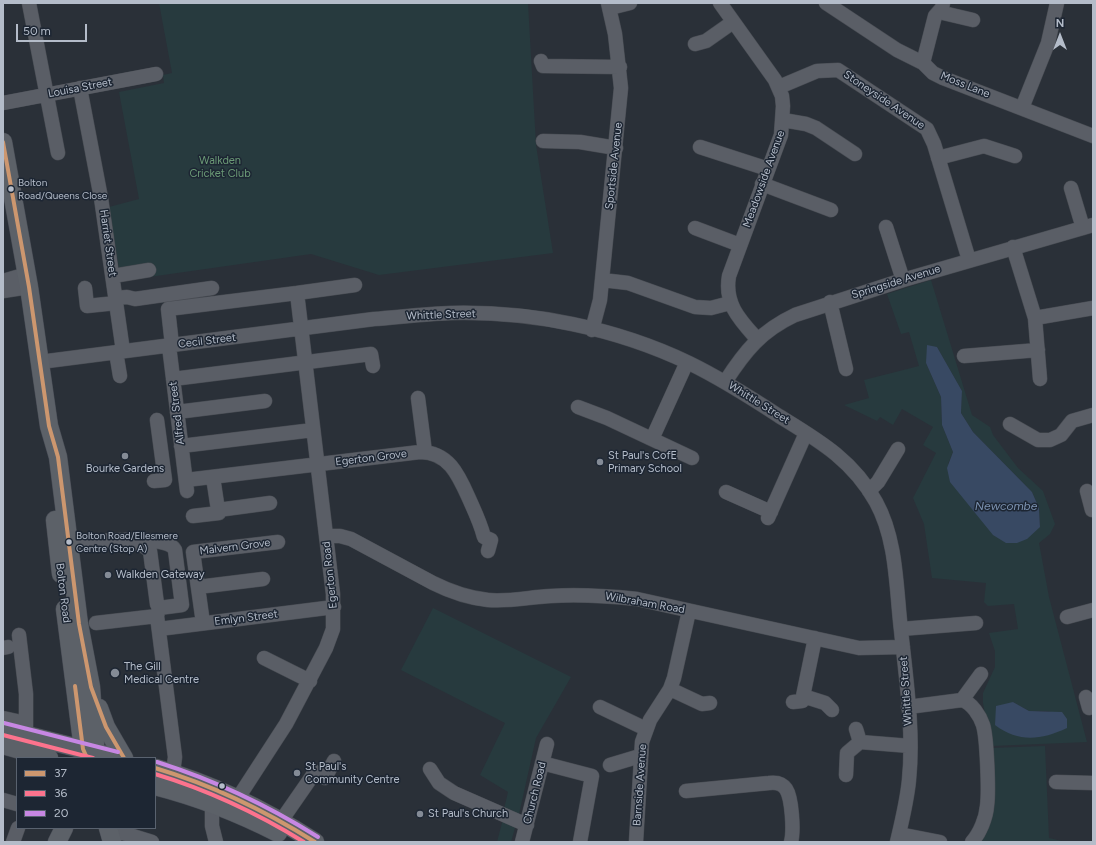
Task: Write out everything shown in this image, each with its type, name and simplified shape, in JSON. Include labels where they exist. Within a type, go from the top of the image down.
[{"type":"main road","name":"Bolton Road","points":[[3,142],[28,280],[49,426],[58,457],[64,544],[91,755]]},
{"type":"main road","name":"Bolton Road","points":[[64,544],[91,687],[91,755]]},
{"type":"main road","points":[[91,687],[106,728],[123,757]]},
{"type":"main road","points":[[3,729],[26,729],[91,755],[108,757]]},
{"type":"main road","points":[[3,745],[45,757]]},
{"type":"main road","points":[[156,768],[174,773],[238,798],[315,842]]},
{"type":"main road","points":[[156,786],[194,797],[250,819],[292,842]]},
{"type":"main road","points":[[57,842],[64,829]]},
{"type":"street","points":[[29,3],[58,153]]},
{"type":"street","points":[[609,6],[630,3]]},
{"type":"street","name":"Meadowside Avenue","points":[[720,3],[779,87],[782,96],[783,120],[781,135],[740,245],[728,285],[730,303],[738,317],[756,339]]},
{"type":"street","name":"Moss Lane","points":[[826,3],[897,50],[923,63],[933,73],[943,78],[1093,136]]},
{"type":"street","points":[[1022,108],[1048,43],[1057,3]]},
{"type":"street","name":"Sportside Avenue","points":[[592,330],[598,311],[602,280],[622,88],[620,67],[609,6]]},
{"type":"street","points":[[923,63],[935,16],[941,7],[973,20]]},
{"type":"street","points":[[695,44],[706,41],[733,22]]},
{"type":"street","points":[[541,61],[543,66],[620,67]]},
{"type":"street","name":"Stoneyside Avenue","points":[[779,87],[824,69],[844,72],[924,126],[931,136],[969,260]]},
{"type":"street","name":"Louisa Street","points":[[3,102],[156,74]]},
{"type":"street","name":"Harriet Street","points":[[80,88],[101,198],[113,276],[120,352],[120,376]]},
{"type":"street","points":[[783,120],[806,124],[816,128],[855,154]]},
{"type":"street","points":[[544,141],[580,142],[616,148]]},
{"type":"street","points":[[938,158],[984,146],[1008,156]]},
{"type":"street","points":[[700,147],[768,169]]},
{"type":"street","points":[[762,184],[831,210]]},
{"type":"street","points":[[1071,188],[1088,226]]},
{"type":"street","name":"Springside Avenue","points":[[725,382],[740,358],[756,339],[783,321],[830,302],[1088,226]]},
{"type":"street","points":[[695,228],[740,245]]},
{"type":"street","points":[[885,232],[903,280]]},
{"type":"street","points":[[1013,248],[1035,318],[1040,379]]},
{"type":"street","points":[[113,276],[149,270]]},
{"type":"street","points":[[3,281],[28,280]]},
{"type":"street","points":[[3,292],[28,280]]},
{"type":"street","points":[[602,280],[628,283],[695,307],[711,308],[730,303]]},
{"type":"street","points":[[297,293],[355,285]]},
{"type":"street","points":[[85,288],[87,306],[127,297],[135,299],[212,288]]},
{"type":"street","name":"Egerton Road","points":[[238,798],[286,724],[310,681],[333,629],[334,607],[297,293]]},
{"type":"street","name":"Alfred Street","points":[[297,293],[168,309],[177,412],[186,485],[214,477],[317,464]]},
{"type":"street","points":[[830,302],[846,370]]},
{"type":"street","points":[[1035,318],[1093,308]]},
{"type":"street","name":"Whittle Street","points":[[374,319],[426,315],[474,314],[540,319],[592,330],[637,343],[687,362],[725,382],[806,433],[849,464],[869,490],[882,514],[893,555],[896,573],[910,746],[909,779],[898,838]]},
{"type":"street","name":"Cecil Street","points":[[40,362],[374,319]]},
{"type":"street","points":[[964,356],[1038,350]]},
{"type":"street","points":[[174,379],[371,354],[373,366]]},
{"type":"street","points":[[652,439],[687,362]]},
{"type":"street","points":[[177,412],[265,401]]},
{"type":"street","points":[[415,405],[425,452]]},
{"type":"street","points":[[578,407],[607,418],[692,458]]},
{"type":"street","points":[[1010,424],[1038,440],[1050,440],[1061,434],[1072,421],[1093,415]]},
{"type":"street","points":[[154,481],[164,480],[157,420]]},
{"type":"street","points":[[161,452],[182,447],[313,430]]},
{"type":"street","points":[[726,490],[769,515],[806,433]]},
{"type":"street","points":[[869,490],[878,482],[898,449]]},
{"type":"street","name":"Egerton Grove","points":[[317,464],[425,452],[438,455],[447,461],[455,481],[486,544]]},
{"type":"street","points":[[214,477],[218,510]]},
{"type":"street","points":[[193,516],[218,513],[218,510],[270,502]]},
{"type":"street","name":"Wilbraham Road","points":[[326,536],[340,536],[351,539],[432,583],[478,598],[497,600],[551,596],[609,596],[689,610],[859,648],[903,647]]},
{"type":"street","points":[[64,544],[142,539],[171,545],[175,550],[182,606],[158,618],[112,626],[96,623]]},
{"type":"street","points":[[126,540],[142,545],[150,551],[175,757],[174,773]]},
{"type":"street","name":"Malvern Grove","points":[[202,623],[193,552],[278,542]]},
{"type":"street","points":[[198,587],[264,579]]},
{"type":"street","name":"Emlyn Street","points":[[158,618],[202,623],[334,607]]},
{"type":"street","name":"Barnside Avenue","points":[[636,842],[640,756],[646,729],[670,689],[689,610]]},
{"type":"street","points":[[1067,617],[1093,610]]},
{"type":"street","points":[[901,629],[970,620]]},
{"type":"street","points":[[3,718],[26,729],[26,694],[19,635]]},
{"type":"street","points":[[815,638],[798,699],[824,703],[832,710]]},
{"type":"street","points":[[264,658],[310,681]]},
{"type":"street","points":[[962,700],[980,674]]},
{"type":"street","points":[[670,689],[702,704],[710,703]]},
{"type":"street","points":[[908,707],[962,700],[969,703],[980,718],[985,738],[988,805],[982,823],[972,842]]},
{"type":"street","name":"Barnside Avenue","points":[[600,707],[646,729]]},
{"type":"street","points":[[846,775],[847,753],[858,735],[910,746]]},
{"type":"street","name":"Church Road","points":[[522,842],[547,744]]},
{"type":"street","points":[[610,765],[640,756]]},
{"type":"street","points":[[280,821],[315,772],[324,778],[334,761]]},
{"type":"street","points":[[542,762],[592,776],[580,842]]},
{"type":"street","points":[[430,770],[439,783],[454,793],[527,825]]},
{"type":"street","points":[[1063,778],[1093,783]]},
{"type":"street","points":[[686,791],[769,783],[781,784],[786,788],[789,798],[792,827],[791,842]]},
{"type":"street","points":[[3,800],[16,804]]},
{"type":"street","points":[[212,804],[212,826],[216,842]]},
{"type":"street","points":[[13,842],[18,829]]},
{"type":"street","points":[[110,835],[120,832],[152,842]]},
{"type":"street","points":[[898,838],[940,842]]},
{"type":"green space","name":"Walkden Cricket Club","points":[[159,3],[528,3],[536,145],[553,253],[379,275],[311,254],[121,281],[109,207],[139,199],[119,92],[164,83],[163,75],[172,73]]},
{"type":"green space","points":[[931,280],[972,415],[990,427],[993,435],[1018,468],[1043,491],[1055,524],[1050,534],[1039,543],[1049,597],[1087,742],[991,746],[983,703],[983,693],[995,667],[995,651],[989,633],[1018,629],[1014,604],[988,606],[984,602],[986,583],[932,578],[924,524],[913,498],[936,453],[923,445],[933,427],[902,409],[893,425],[880,417],[877,421],[844,405],[869,398],[864,380],[919,366],[909,332],[901,334],[887,294]],"holes":[[[937,347],[962,391],[961,413],[973,432],[1032,492],[1039,508],[1040,527],[948,464],[953,452],[942,425],[941,397],[926,363]],[[1013,702],[1029,711],[1051,711],[995,725]]]},
{"type":"green space","points":[[433,608],[571,677],[536,738],[519,814],[504,809],[508,792],[480,775],[505,723],[401,670]]},
{"type":"green space","points":[[1045,746],[1049,838],[1066,842],[982,842],[980,840],[991,748]]},
{"type":"green space","points":[[503,819],[516,824],[511,842],[497,842]]},
{"type":"water","name":"Newcombe","points":[[927,345],[937,347],[962,391],[961,413],[973,432],[1032,492],[1039,508],[1040,527],[1027,539],[1017,543],[1006,543],[993,535],[950,482],[947,468],[953,452],[942,425],[941,397],[926,363]]},
{"type":"water","points":[[1013,702],[1029,711],[1062,712],[1067,719],[1067,728],[1048,735],[1030,738],[1013,735],[1004,731],[995,725],[996,706]]},
{"type":"transit line","name":"37","points":[[3,142],[29,287],[49,426],[58,457],[79,624],[91,687],[106,727],[123,757]]},
{"type":"transit line","name":"37","points":[[75,686],[83,749],[87,757]]},
{"type":"transit line","name":"20","points":[[4,723],[118,752]]},
{"type":"transit line","name":"36","points":[[3,735],[89,757]]},
{"type":"transit line","name":"20","points":[[157,762],[220,785],[240,794],[299,825],[318,837]]},
{"type":"transit line","name":"37","points":[[156,768],[197,782],[237,799],[296,830],[315,842]]},
{"type":"transit line","name":"36","points":[[156,774],[194,787],[232,803],[268,821],[304,842]]},
{"type":"place","name":"Bolton Road/Queens Close","points":[[11,189]]},
{"type":"place","name":"Bourke Gardens","points":[[125,456]]},
{"type":"place","name":"St Paul's CofE Primary School","points":[[600,462]]},
{"type":"place","name":"Bolton Road/Ellesmere Centre (Stop A)","points":[[69,542]]},
{"type":"place","name":"Walkden Gateway","points":[[108,575]]},
{"type":"place","name":"The Gill Medical Centre","points":[[115,673]]},
{"type":"place","name":"St Paul's Community Centre","points":[[297,773]]},
{"type":"place","name":"St Paul's Church","points":[[420,814]]}]
